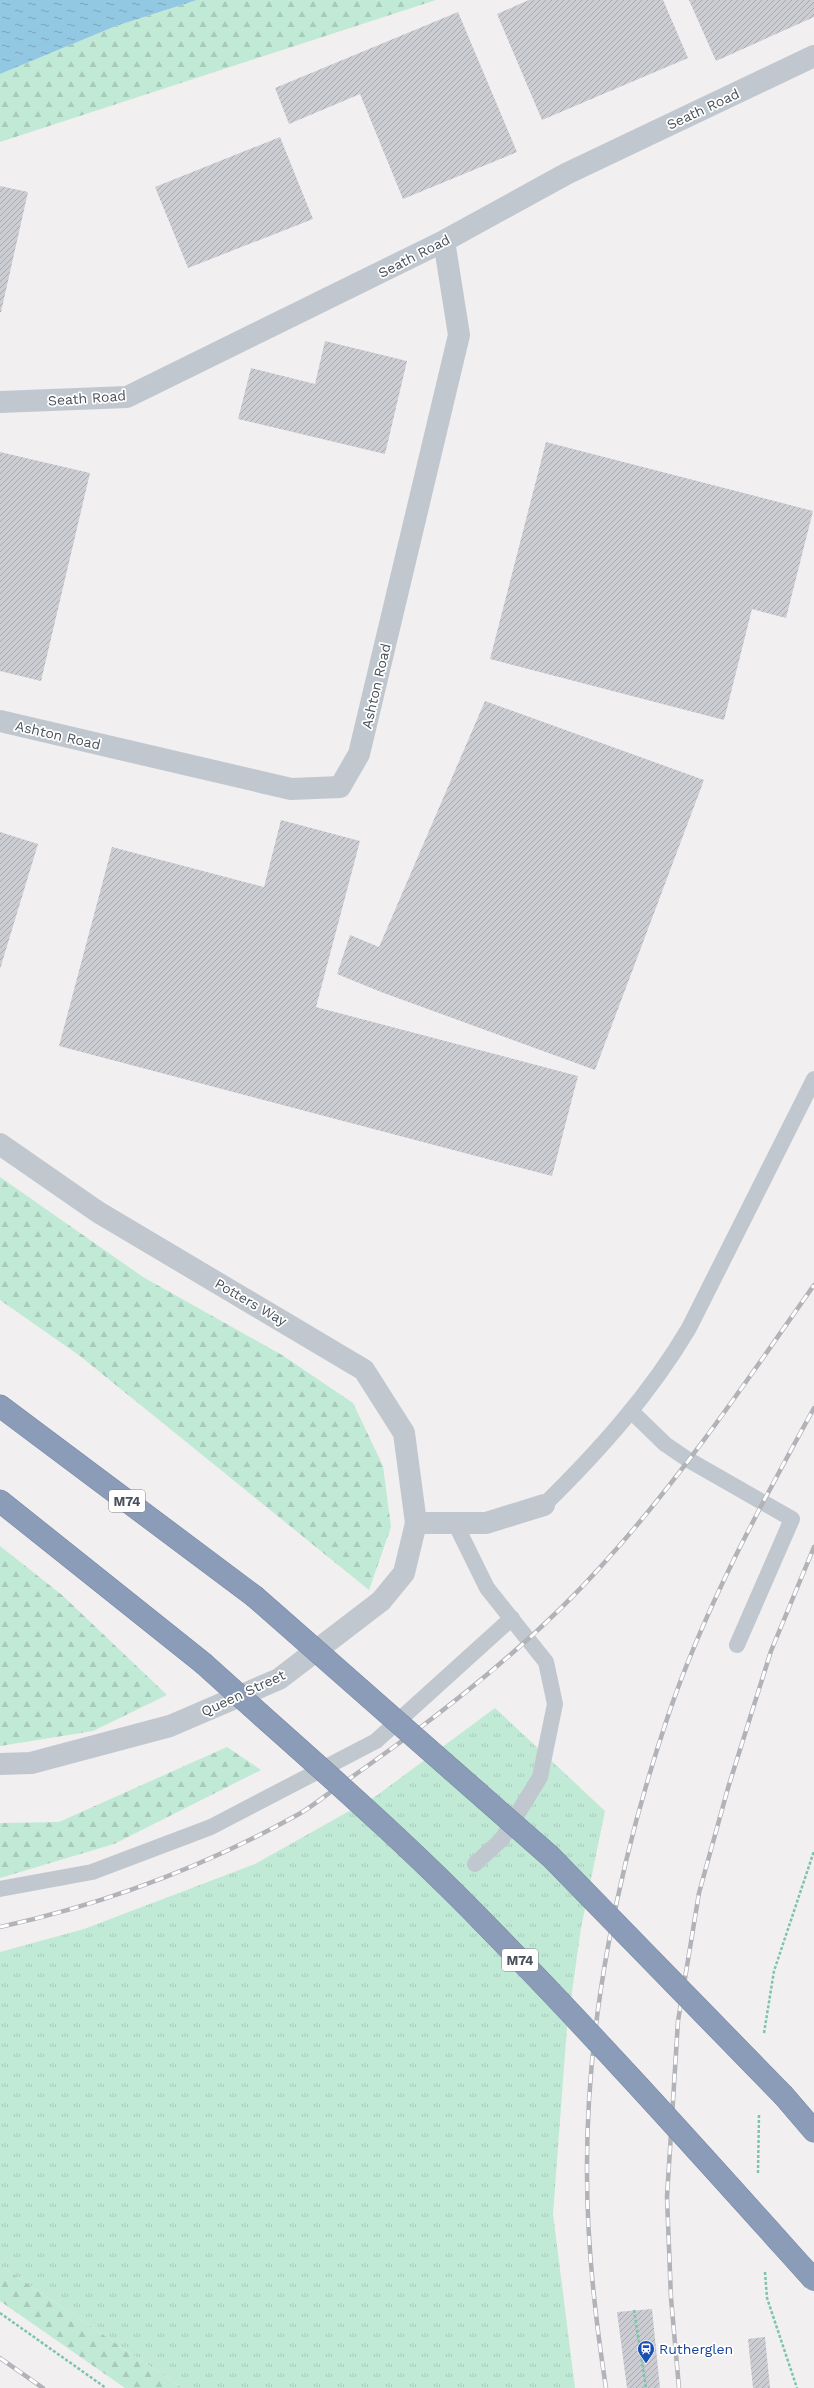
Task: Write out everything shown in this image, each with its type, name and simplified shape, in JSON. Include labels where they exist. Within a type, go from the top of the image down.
[{"type":"highway","name":"M74","points":[[0,1406],[254,1596],[551,1857],[784,2096],[814,2131]]},
{"type":"highway","name":"M74","points":[[0,1501],[203,1663],[380,1821],[484,1923],[614,2058],[814,2280]]},
{"type":"street","name":"Seath Road","points":[[0,402],[127,397],[444,241],[566,174],[814,56]]},
{"type":"street","name":"Ashton Road","points":[[0,721],[291,789],[340,787],[360,754],[459,335],[444,241]]},
{"type":"street","name":"Potters Way","points":[[0,1144],[98,1212],[364,1370],[404,1432],[416,1523]]},
{"type":"street","points":[[416,1523],[486,1524],[544,1505]]},
{"type":"street","name":"Queen Street","points":[[0,1764],[31,1763],[170,1726],[279,1679],[381,1601],[404,1573],[416,1523]]},
{"type":"lane","points":[[544,1505],[584,1464],[630,1411],[672,1357],[689,1328],[814,1079]]},
{"type":"lane","points":[[630,1411],[665,1444],[687,1460],[792,1519],[737,1645]]},
{"type":"lane","points":[[455,1523],[487,1588],[546,1662],[555,1704],[540,1776],[502,1839],[475,1864]]},
{"type":"lane","points":[[0,1889],[92,1872],[211,1827],[376,1741],[512,1618]]},
{"type":"path","points":[[634,2310],[646,2388]]},
{"type":"path","points":[[0,2313],[106,2388]]},
{"type":"green space","points":[[197,0],[436,0],[0,142],[0,74],[116,26]]},
{"type":"green space","points":[[0,1177],[143,1277],[282,1355],[353,1403],[383,1466],[391,1527],[369,1590],[80,1356],[0,1300]]},
{"type":"green space","points":[[0,1546],[62,1595],[167,1695],[93,1731],[0,1746]]},
{"type":"green space","points":[[495,1708],[605,1811],[581,1928],[567,2027],[553,2214],[575,2388],[182,2388],[0,2265],[0,1952],[84,1929],[255,1864],[376,1796]]},
{"type":"green space","points":[[227,1747],[261,1770],[114,1844],[0,1878],[0,1823],[59,1822]]},
{"type":"green space","points":[[0,2265],[182,2388],[125,2388],[0,2301]]},
{"type":"water","points":[[0,0],[197,0],[116,26],[0,74]]},
{"type":"building","points":[[529,0],[663,0],[688,58],[542,120],[497,14]]},
{"type":"building","points":[[689,0],[814,0],[814,17],[716,61]]},
{"type":"building","points":[[458,12],[517,152],[403,199],[360,94],[289,124],[275,88]]},
{"type":"building","points":[[280,137],[313,219],[188,268],[155,187]]},
{"type":"building","points":[[0,186],[28,192],[1,312],[0,312]]},
{"type":"building","points":[[325,341],[407,361],[385,454],[238,419],[251,368],[315,384]]},
{"type":"building","points":[[546,442],[813,511],[786,618],[752,609],[724,720],[490,659]]},
{"type":"building","points":[[0,452],[90,473],[41,681],[0,671]]},
{"type":"building","points":[[485,701],[704,780],[595,1070],[381,992],[337,974],[350,935],[379,947]]},
{"type":"building","points":[[281,820],[360,841],[316,1007],[578,1076],[552,1176],[59,1046],[112,847],[264,887]]},
{"type":"building","points":[[0,832],[38,844],[0,969]]},
{"type":"building","points":[[652,2309],[660,2388],[627,2388],[617,2312]]},
{"type":"building","points":[[765,2337],[770,2388],[753,2388],[748,2339]]},
{"type":"railway","points":[[0,1927],[39,1918],[116,1895],[191,1867],[264,1833],[314,1804],[417,1730],[467,1691],[515,1651],[561,1608],[583,1586],[633,1530],[714,1427],[814,1285]]},
{"type":"railway","points":[[606,2388],[598,2335],[588,2227],[588,2116],[592,2058],[599,2001],[620,1886],[650,1773],[681,1679],[697,1639],[733,1560],[814,1408]]},
{"type":"railway","points":[[679,2388],[671,2298],[667,2197],[678,2021],[699,1893],[728,1788],[771,1651],[814,1547]]},
{"type":"railway","points":[[0,2358],[43,2388]]},
{"type":"place","name":"Rutherglen","points":[[646,2364]]}]
